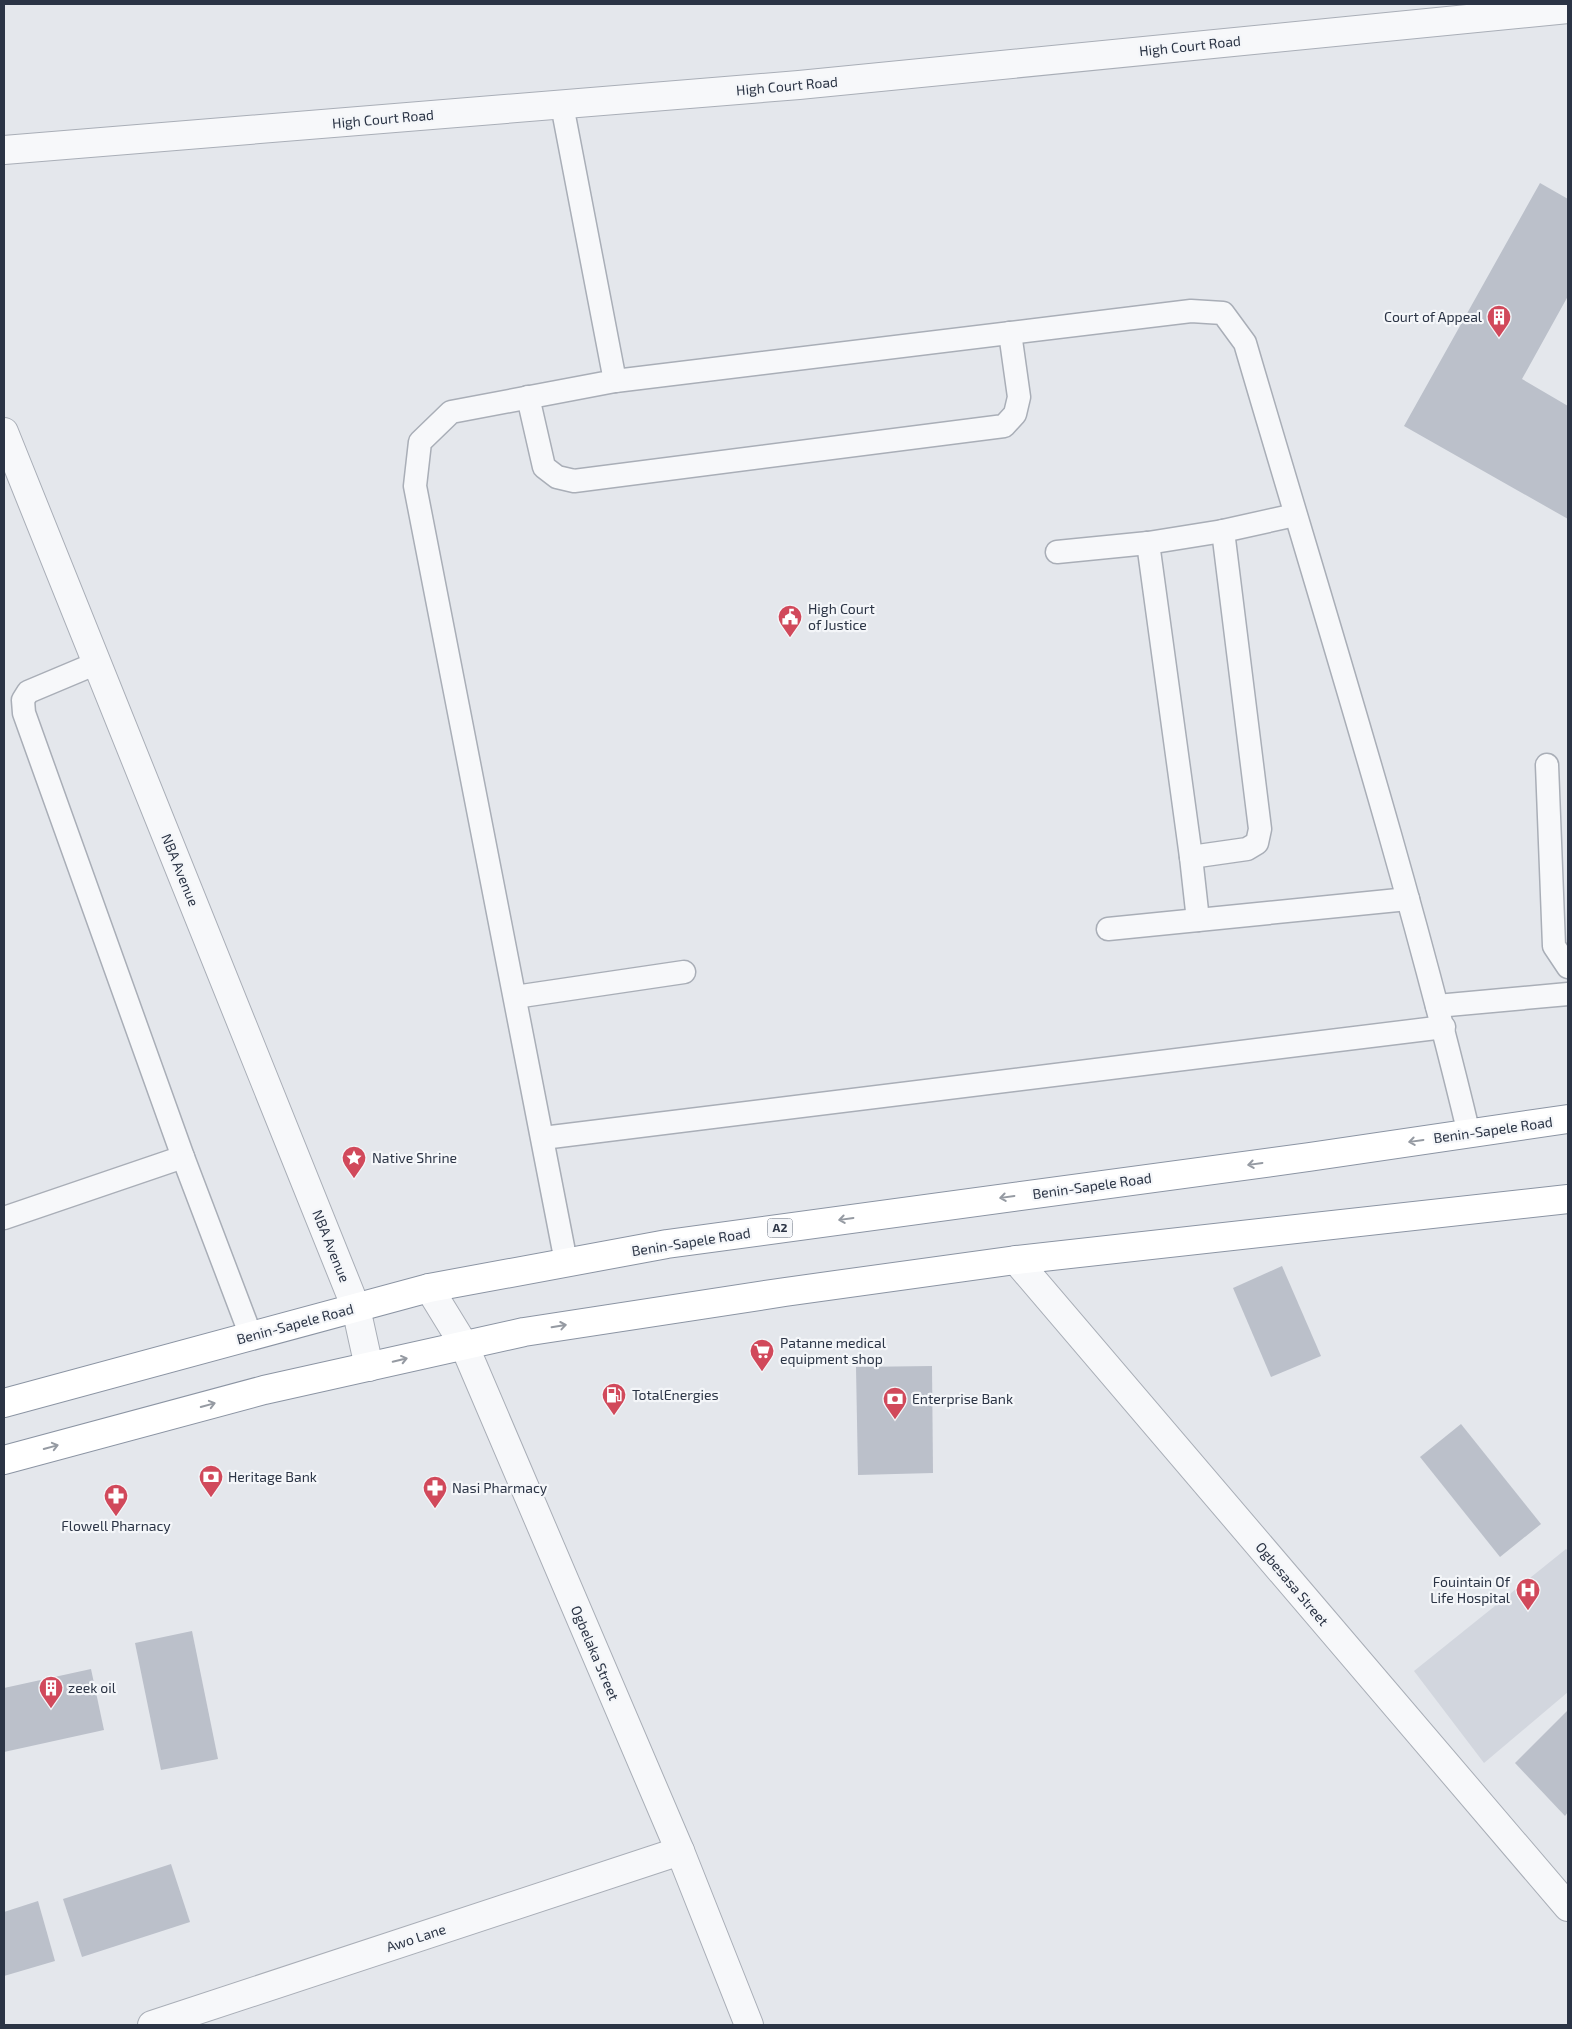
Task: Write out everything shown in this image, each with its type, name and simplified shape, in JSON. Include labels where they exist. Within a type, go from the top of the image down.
[{"type":"highway","name":"Benin-Sapele Road","points":[[4,1403],[429,1288],[566,1262],[667,1244],[1568,1119]]},
{"type":"highway","points":[[4,1460],[264,1390],[524,1332],[786,1292],[1016,1260],[1568,1199]]},
{"type":"street","name":"High Court Road","points":[[4,150],[818,83],[1568,8]]},
{"type":"street","name":"NBA Avenue","points":[[4,432],[356,1308],[369,1367]]},
{"type":"street","name":"Ogbesasa Street","points":[[1016,1260],[1568,1907]]},
{"type":"street","name":"Ogbelaka Street","points":[[429,1288],[464,1345],[680,1851],[749,2025]]},
{"type":"street","name":"Awo Lane","points":[[152,2025],[680,1851]]},
{"type":"lane","points":[[562,105],[615,381]]},
{"type":"lane","points":[[566,1262],[415,486],[420,442],[451,412],[615,381],[1191,311],[1223,313],[1245,343],[1408,899],[1444,1027],[1469,1134]]},
{"type":"lane","points":[[528,397],[544,467],[557,477],[574,481],[1004,426],[1015,414],[1019,397],[1010,333]]},
{"type":"lane","points":[[1057,552],[1148,543],[1223,531],[1296,514]]},
{"type":"lane","points":[[1191,858],[1247,849],[1258,843],[1260,829],[1223,531]]},
{"type":"lane","points":[[1148,543],[1198,920]]},
{"type":"lane","points":[[96,663],[28,692],[23,700],[24,713],[183,1157],[251,1336]]},
{"type":"lane","points":[[1547,765],[1554,946],[1568,967]]},
{"type":"lane","points":[[1108,929],[1408,899]]},
{"type":"lane","points":[[515,997],[684,972]]},
{"type":"lane","points":[[1437,1006],[1568,994]]},
{"type":"lane","points":[[543,1138],[1444,1027]]},
{"type":"lane","points":[[4,1218],[183,1157]]},
{"type":"shaded area","name":"Fouintain Of Life Hospital","points":[[1566,1549],[1568,1551],[1568,1692],[1484,1763],[1414,1671]]},
{"type":"building","name":"Court of Appeal","points":[[1540,183],[1568,199],[1568,296],[1522,379],[1568,406],[1568,519],[1404,426]]},
{"type":"building","points":[[1282,1266],[1321,1356],[1271,1377],[1233,1288]]},
{"type":"building","name":"Enterprise Bank","points":[[932,1366],[933,1473],[858,1475],[856,1367]]},
{"type":"building","points":[[1461,1424],[1541,1524],[1500,1557],[1420,1457]]},
{"type":"building","points":[[192,1631],[218,1759],[161,1770],[135,1643]]},
{"type":"building","name":"zeek oil","points":[[91,1669],[104,1730],[4,1752],[4,1688]]},
{"type":"building","points":[[1568,1710],[1568,1812],[1565,1816],[1515,1763]]},
{"type":"building","points":[[171,1864],[190,1922],[82,1957],[63,1899]]},
{"type":"building","points":[[38,1901],[55,1961],[4,1976],[4,1912]]},
{"type":"place","name":"Court of Appeal","points":[[1499,338]]},
{"type":"place","name":"High Court of Justice","points":[[790,638]]},
{"type":"place","name":"Native Shrine","points":[[354,1179]]},
{"type":"place","name":"Patanne medical equipment shop","points":[[762,1372]]},
{"type":"place","name":"TotalEnergies","points":[[614,1416]]},
{"type":"place","name":"Enterprise Bank","points":[[895,1420]]},
{"type":"place","name":"Heritage Bank","points":[[211,1498]]},
{"type":"place","name":"Nasi Pharmacy","points":[[435,1509]]},
{"type":"place","name":"Flowell Pharnacy","points":[[116,1517]]},
{"type":"place","name":"Fouintain Of Life Hospital","points":[[1528,1611]]},
{"type":"place","name":"zeek oil","points":[[51,1709]]}]
